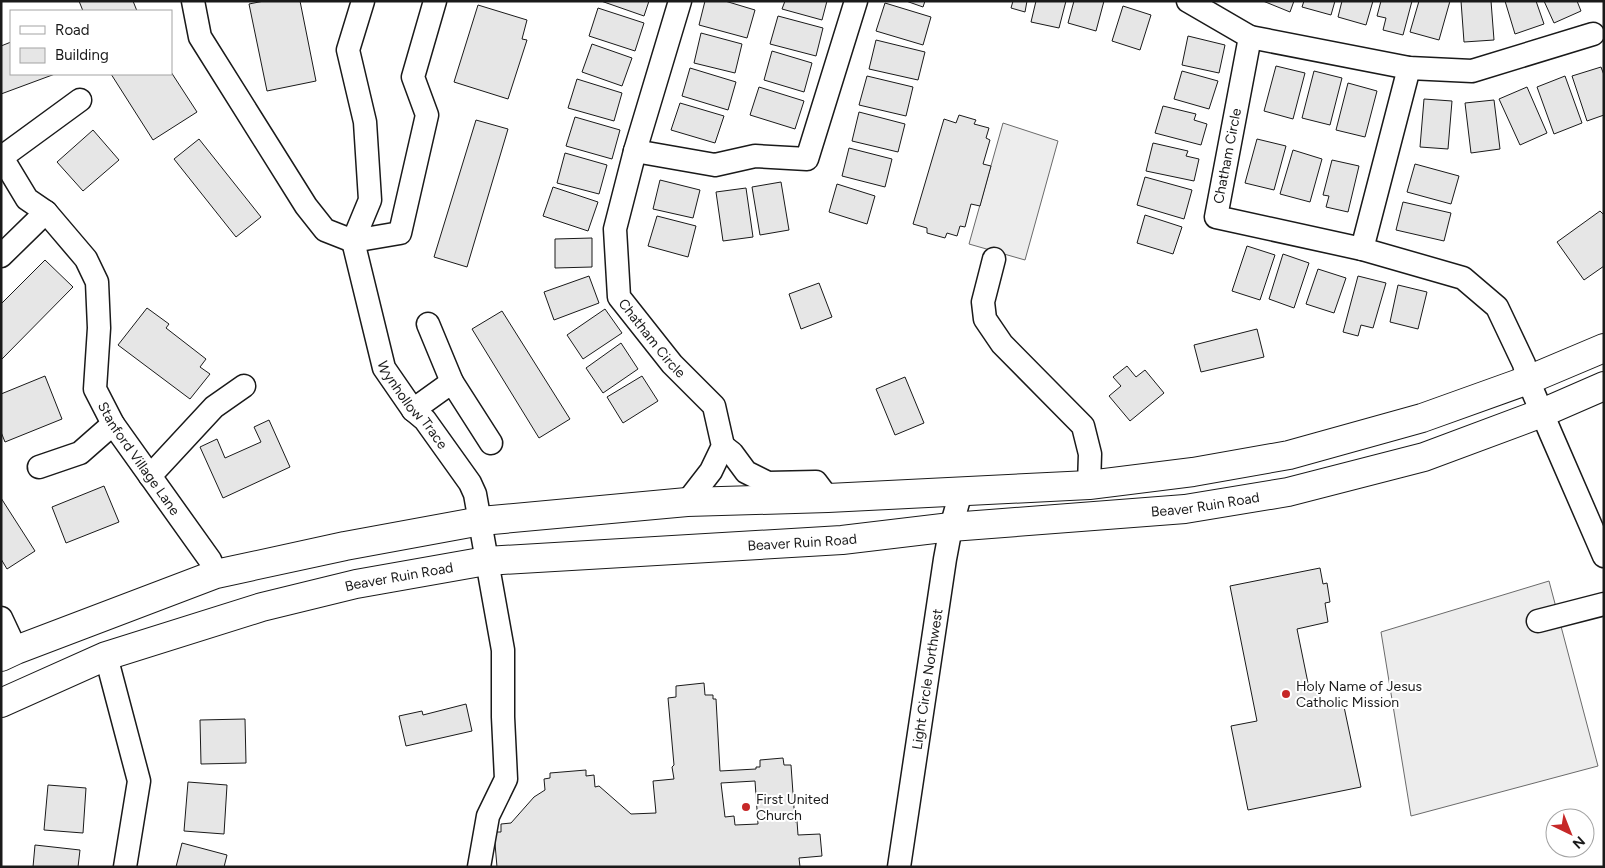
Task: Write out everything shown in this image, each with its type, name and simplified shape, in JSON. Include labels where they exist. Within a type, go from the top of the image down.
[{"type":"main road","points":[[9,653],[216,574],[345,546],[481,521],[687,502],[828,498],[1089,485],[1194,472],[1289,455],[1422,418],[1528,380],[1604,348]]},
{"type":"main road","name":"Beaver Ruin Road","points":[[1,703],[106,656],[262,607],[356,584],[486,561],[842,540],[950,527],[1185,509],[1288,492],[1424,457],[1542,413],[1604,386]]},
{"type":"street","points":[[193,1],[200,37],[306,206],[325,230],[353,241],[400,233],[427,115],[413,77],[435,1]]},
{"type":"street","points":[[353,241],[370,200],[365,122],[348,50],[363,1]]},
{"type":"street","name":"Chatham Circle","points":[[680,1],[635,152],[615,229],[619,298],[672,364],[714,406],[723,446]]},
{"type":"street","points":[[635,152],[715,165],[755,156],[807,159],[856,1]]},
{"type":"street","points":[[1188,1],[1250,37],[1409,68],[1472,71],[1593,34]]},
{"type":"street","name":"Chatham Circle","points":[[1250,37],[1216,217],[1362,249],[1463,278],[1497,307],[1524,364],[1528,380],[1542,413]]},
{"type":"street","points":[[1362,249],[1409,68]]},
{"type":"street","points":[[2,156],[80,100]]},
{"type":"street","name":"Stanford Village Lane","points":[[2,156],[27,199],[46,212],[86,259],[97,282],[99,328],[95,389],[113,424],[210,560],[216,574]]},
{"type":"street","points":[[1,256],[46,212]]},
{"type":"street","name":"Wynhollow Trace","points":[[353,241],[384,368],[413,410],[425,420],[470,483],[475,494],[481,521],[486,561],[503,650],[506,779],[488,816],[479,867]]},
{"type":"street","points":[[994,259],[983,302],[985,319],[1002,344],[1083,426],[1090,454],[1089,485]]},
{"type":"street","points":[[428,324],[452,382],[491,443]]},
{"type":"street","points":[[413,410],[452,382]]},
{"type":"street","points":[[150,476],[214,407],[244,386]]},
{"type":"street","points":[[1542,413],[1604,556]]},
{"type":"street","points":[[39,467],[80,453],[113,424]]},
{"type":"street","points":[[687,502],[711,471],[723,446],[732,453],[746,472],[768,483],[816,482],[828,498]]},
{"type":"street","name":"Light Circle Northwest","points":[[899,867],[950,527],[961,492]]},
{"type":"street","points":[[1538,621],[1604,604]]},
{"type":"street","points":[[1,618],[9,653]]},
{"type":"street","points":[[106,656],[139,781],[126,867]]},
{"type":"shaded area","points":[[1003,123],[1058,141],[1025,260],[969,244]]},
{"type":"shaded area","points":[[1549,581],[1598,766],[1411,816],[1381,632]]},
{"type":"building","points":[[79,1],[133,1],[137,10],[83,10]]},
{"type":"building","points":[[264,1],[300,1],[316,81],[267,91],[249,4]]},
{"type":"building","points":[[601,1],[649,1],[644,16]]},
{"type":"building","points":[[705,1],[725,1],[755,10],[747,38],[699,25]]},
{"type":"building","points":[[785,1],[827,1],[822,20],[782,9]]},
{"type":"building","points":[[906,1],[925,1],[923,7]]},
{"type":"building","points":[[1013,1],[1027,1],[1025,12],[1011,8]]},
{"type":"building","points":[[1036,1],[1066,1],[1059,28],[1031,22]]},
{"type":"building","points":[[1074,1],[1104,1],[1096,31],[1068,23]]},
{"type":"building","points":[[1263,1],[1294,1],[1290,12]]},
{"type":"building","points":[[1304,1],[1335,1],[1331,15],[1302,7]]},
{"type":"building","points":[[1342,1],[1373,1],[1366,25],[1338,17]]},
{"type":"building","points":[[1381,1],[1412,1],[1403,35],[1383,30],[1386,18],[1377,16]]},
{"type":"building","points":[[1419,1],[1450,1],[1439,40],[1410,32]]},
{"type":"building","points":[[1461,1],[1491,1],[1494,40],[1464,42]]},
{"type":"building","points":[[1505,1],[1536,1],[1544,24],[1515,34]]},
{"type":"building","points":[[1544,1],[1577,1],[1581,11],[1554,23]]},
{"type":"building","points":[[885,3],[931,17],[923,45],[876,31]]},
{"type":"building","points":[[478,5],[527,20],[522,39],[527,40],[508,99],[454,82]]},
{"type":"building","points":[[1123,6],[1151,15],[1140,50],[1112,41]]},
{"type":"building","points":[[598,8],[644,23],[635,51],[589,36]]},
{"type":"building","points":[[778,16],[823,28],[816,56],[770,44]]},
{"type":"building","points":[[701,33],[742,44],[735,73],[694,63]]},
{"type":"building","points":[[1188,36],[1225,45],[1219,73],[1182,65]]},
{"type":"building","points":[[876,40],[925,52],[918,80],[869,69]]},
{"type":"building","points":[[10,42],[10,75],[52,75],[1,94],[1,46]]},
{"type":"building","points":[[592,44],[632,58],[622,86],[582,72]]},
{"type":"building","points":[[772,51],[812,63],[804,92],[764,80]]},
{"type":"building","points":[[1276,66],[1305,73],[1293,119],[1264,111]]},
{"type":"building","points":[[1601,67],[1604,75],[1604,115],[1587,121],[1572,76]]},
{"type":"building","points":[[690,68],[736,82],[728,110],[682,96]]},
{"type":"building","points":[[1182,71],[1218,81],[1209,109],[1174,99]]},
{"type":"building","points":[[1314,71],[1342,78],[1330,125],[1302,118]]},
{"type":"building","points":[[172,74],[197,112],[153,140],[112,75]]},
{"type":"building","points":[[867,76],[913,87],[906,116],[859,105]]},
{"type":"building","points":[[1565,76],[1582,123],[1554,134],[1537,87]]},
{"type":"building","points":[[577,79],[622,93],[614,121],[568,108]]},
{"type":"building","points":[[1348,83],[1377,91],[1365,137],[1336,130]]},
{"type":"building","points":[[759,87],[804,101],[795,129],[750,115]]},
{"type":"building","points":[[1527,87],[1547,133],[1520,145],[1499,99]]},
{"type":"building","points":[[1424,99],[1452,101],[1448,149],[1420,147]]},
{"type":"building","points":[[1494,100],[1500,149],[1471,153],[1465,103]]},
{"type":"building","points":[[680,103],[724,116],[715,143],[671,130]]},
{"type":"building","points":[[1163,106],[1196,114],[1194,120],[1207,124],[1201,145],[1155,133]]},
{"type":"building","points":[[859,112],[905,124],[898,152],[852,141]]},
{"type":"building","points":[[959,115],[976,120],[974,124],[989,128],[986,138],[990,140],[983,164],[991,166],[980,206],[971,204],[965,227],[960,226],[957,236],[947,233],[945,238],[927,233],[927,228],[913,224],[944,119],[956,123]]},
{"type":"building","points":[[575,117],[620,130],[612,159],[566,146]]},
{"type":"building","points":[[476,120],[508,129],[467,267],[434,257]]},
{"type":"building","points":[[93,130],[119,160],[83,191],[57,162]]},
{"type":"building","points":[[199,139],[261,217],[236,237],[174,159]]},
{"type":"building","points":[[1257,139],[1286,146],[1274,190],[1245,183]]},
{"type":"building","points":[[1153,143],[1188,151],[1186,156],[1199,159],[1194,181],[1146,171]]},
{"type":"building","points":[[849,148],[892,159],[885,187],[842,176]]},
{"type":"building","points":[[1293,150],[1322,159],[1310,202],[1280,194]]},
{"type":"building","points":[[565,153],[607,165],[599,194],[557,183]]},
{"type":"building","points":[[1332,160],[1359,166],[1348,212],[1326,207],[1329,196],[1323,195]]},
{"type":"building","points":[[1415,164],[1459,176],[1451,204],[1407,192]]},
{"type":"building","points":[[1145,177],[1192,190],[1184,219],[1137,205]]},
{"type":"building","points":[[660,180],[700,190],[693,218],[653,209]]},
{"type":"building","points":[[781,182],[789,230],[760,235],[752,187]]},
{"type":"building","points":[[837,184],[875,196],[867,224],[829,212]]},
{"type":"building","points":[[553,187],[598,202],[588,231],[543,216]]},
{"type":"building","points":[[746,188],[753,237],[723,241],[716,192]]},
{"type":"building","points":[[1403,202],[1451,213],[1444,241],[1396,230]]},
{"type":"building","points":[[1600,211],[1604,215],[1604,266],[1584,280],[1557,242]]},
{"type":"building","points":[[1145,215],[1182,227],[1173,254],[1137,243]]},
{"type":"building","points":[[657,216],[696,226],[688,257],[648,246]]},
{"type":"building","points":[[592,238],[592,267],[555,268],[555,239]]},
{"type":"building","points":[[1247,246],[1275,255],[1260,300],[1232,291]]},
{"type":"building","points":[[1283,254],[1309,263],[1294,308],[1269,299]]},
{"type":"building","points":[[45,260],[73,287],[1,360],[1,304]]},
{"type":"building","points":[[1318,269],[1346,278],[1334,313],[1306,304]]},
{"type":"building","points":[[589,276],[599,303],[554,320],[544,292]]},
{"type":"building","points":[[1358,276],[1386,283],[1373,328],[1361,325],[1358,336],[1343,332]]},
{"type":"building","points":[[819,283],[832,317],[801,329],[789,294]]},
{"type":"building","points":[[1398,285],[1427,292],[1418,329],[1390,322]]},
{"type":"building","points":[[147,308],[169,324],[166,328],[206,359],[200,367],[210,374],[190,399],[118,345]]},
{"type":"building","points":[[605,309],[622,333],[583,359],[567,335]]},
{"type":"building","points":[[502,311],[570,419],[539,438],[472,329]]},
{"type":"building","points":[[1257,329],[1264,357],[1201,372],[1194,345]]},
{"type":"building","points":[[621,343],[638,369],[603,393],[586,368]]},
{"type":"building","points":[[1127,366],[1136,377],[1145,370],[1164,393],[1130,421],[1109,396],[1121,386],[1113,377]]},
{"type":"building","points":[[45,376],[62,419],[5,442],[1,432],[1,394]]},
{"type":"building","points":[[642,376],[658,401],[623,423],[607,397]]},
{"type":"building","points":[[905,377],[924,423],[895,435],[876,389]]},
{"type":"building","points":[[269,420],[290,467],[223,498],[200,447],[217,439],[225,458],[261,442],[254,427]]},
{"type":"building","points":[[104,486],[119,522],[66,543],[52,507]]},
{"type":"building","points":[[1,498],[35,551],[7,569],[1,559]]},
{"type":"building","name":"Holy Name of Jesus Catholic Mission","points":[[1320,568],[1323,584],[1327,583],[1330,602],[1325,603],[1328,622],[1297,629],[1309,688],[1318,686],[1320,701],[1314,702],[1315,707],[1343,702],[1361,787],[1248,810],[1231,726],[1257,721],[1230,586]]},
{"type":"building","points":[[704,683],[705,695],[713,695],[713,699],[716,699],[720,771],[756,769],[756,767],[760,767],[760,760],[783,758],[784,765],[791,765],[795,822],[797,821],[798,835],[820,834],[822,856],[799,858],[800,867],[497,867],[494,832],[501,832],[501,824],[511,823],[534,797],[545,790],[544,779],[550,778],[550,773],[586,770],[586,776],[594,775],[595,787],[599,786],[631,814],[656,813],[653,781],[674,779],[668,698],[676,697],[676,686]],"holes":[[[755,781],[758,824],[735,825],[734,816],[725,817],[721,783]]]},
{"type":"building","points":[[466,704],[472,731],[406,746],[399,716],[422,711],[423,715]]},
{"type":"building","points":[[245,719],[246,763],[201,764],[200,720]]},
{"type":"building","points":[[188,782],[227,785],[224,834],[184,831]]},
{"type":"building","points":[[48,785],[86,788],[83,833],[44,830]]},
{"type":"building","points":[[182,843],[227,855],[224,867],[176,867]]},
{"type":"building","points":[[35,845],[80,850],[78,867],[33,867]]},
{"type":"place","name":"Holy Name of Jesus Catholic Mission","points":[[1286,694]]},
{"type":"place","name":"First United Church","points":[[746,807]]}]
